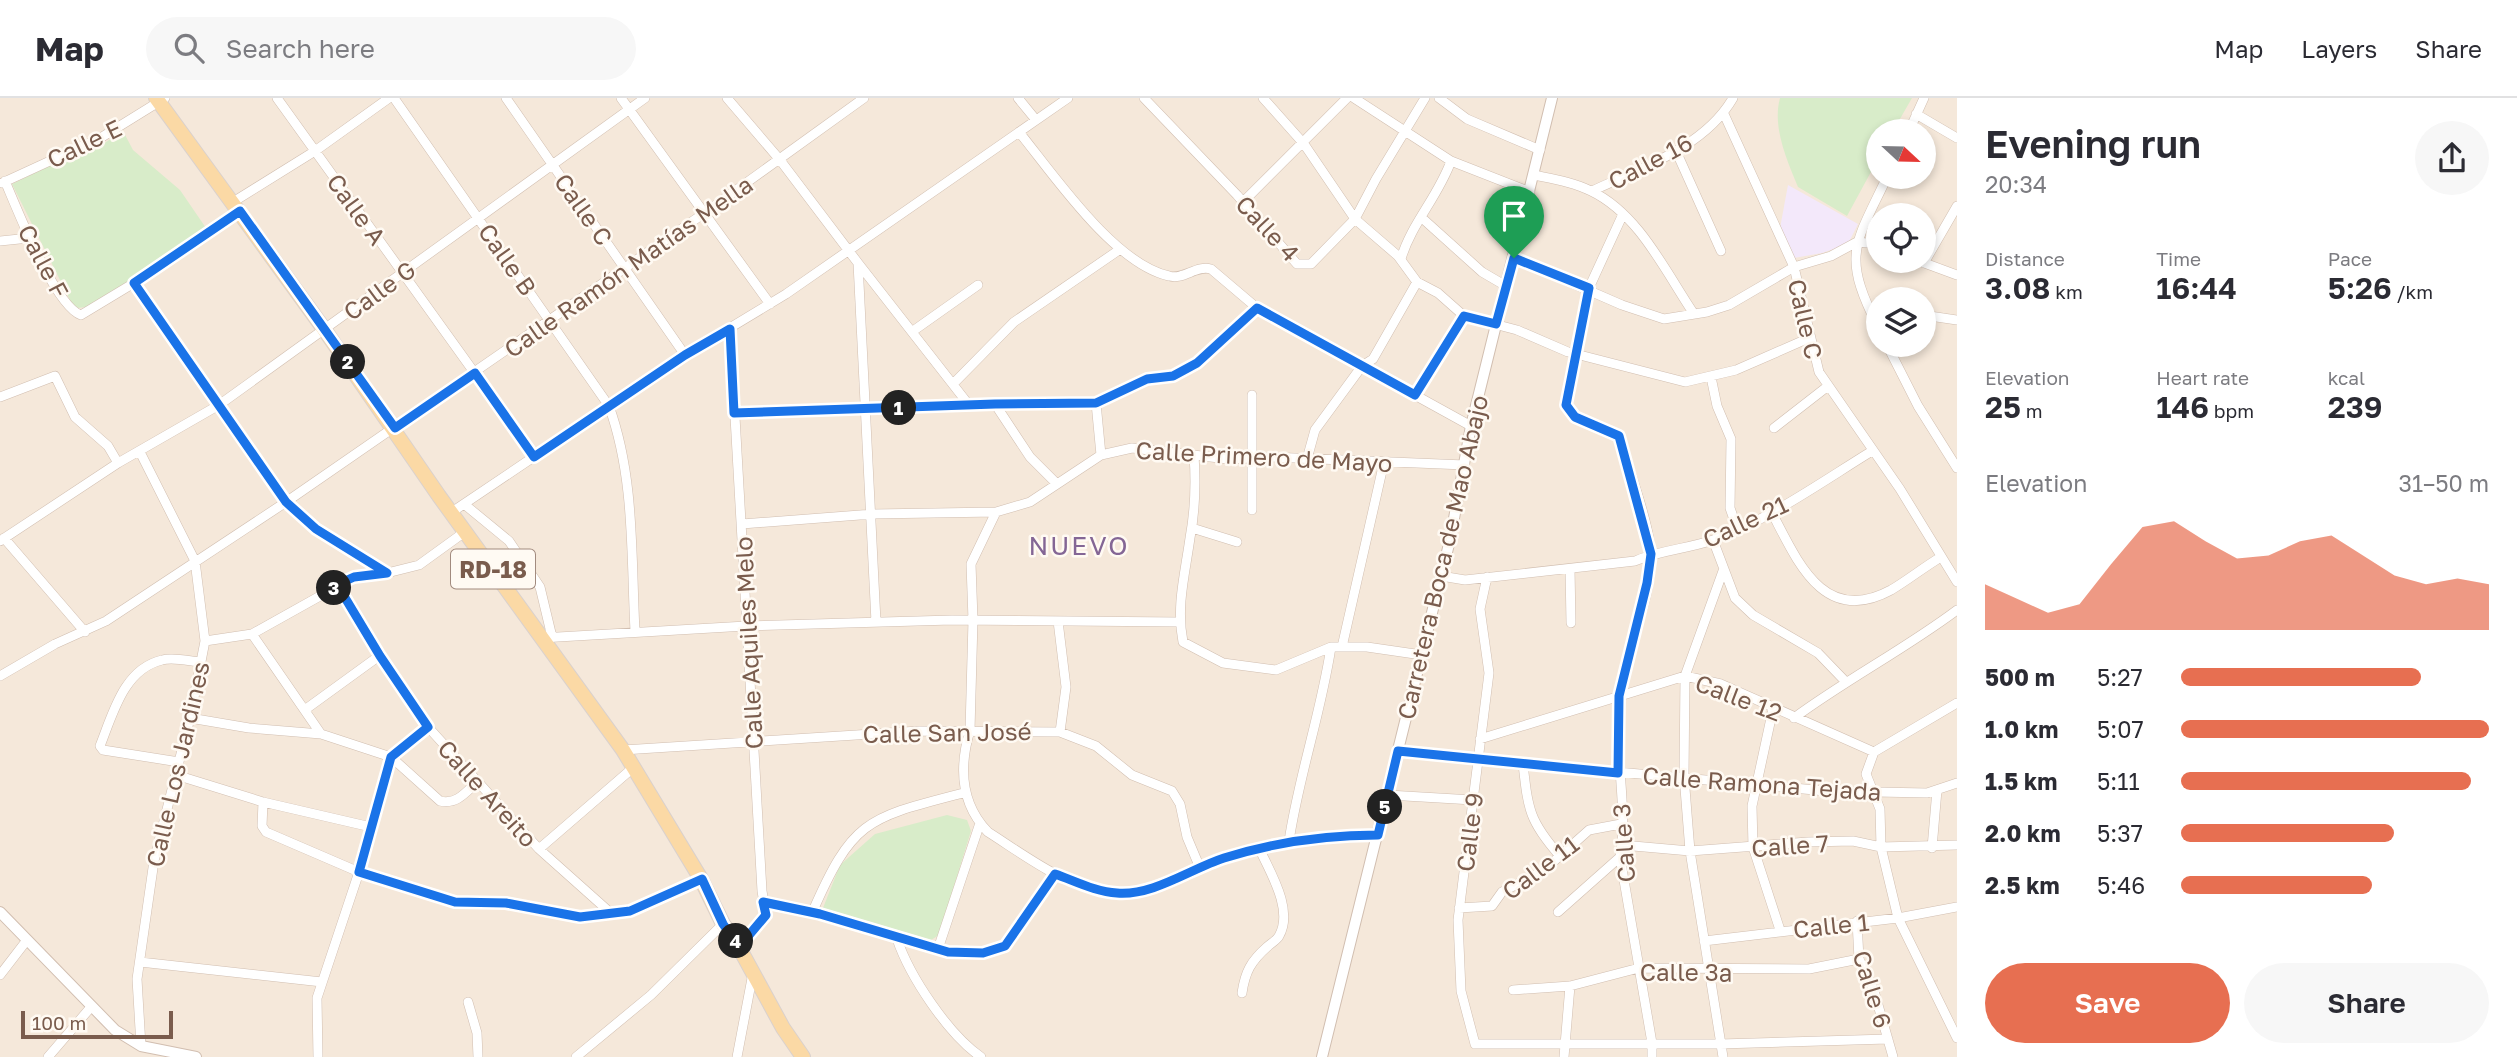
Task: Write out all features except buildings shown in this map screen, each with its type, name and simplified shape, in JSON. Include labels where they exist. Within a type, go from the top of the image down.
[{"type":"main road","name":"RD-18","points":[[160,100],[395,428],[458,508],[466,531],[546,638],[623,750],[702,879],[723,924],[803,1057]]},
{"type":"street","name":"Calle A","points":[[277,98],[534,457]]},
{"type":"street","name":"Calle F","points":[[3,183],[65,304],[74,313],[86,314],[134,283],[236,206],[391,98]]},
{"type":"street","name":"Calle B","points":[[391,98],[479,218],[609,406],[621,440],[627,480],[635,631]]},
{"type":"street","name":"Calle C","points":[[506,98],[685,355]]},
{"type":"street","points":[[621,98],[770,304]]},
{"type":"street","name":"Calle G","points":[[2,540],[118,463],[219,405],[645,98]]},
{"type":"street","points":[[727,98],[780,160],[969,405]]},
{"type":"street","name":"Calle Ramón Matías Mella","points":[[0,676],[55,644],[85,632],[286,502],[703,214],[864,98]]},
{"type":"street","points":[[1018,98],[1036,120]]},
{"type":"street","points":[[1068,98],[770,304],[685,355],[458,508],[509,541],[540,587],[546,638],[635,631],[876,622],[1179,622]]},
{"type":"street","name":"Calle 4","points":[[1144,98],[1243,202],[1297,264],[1304,266],[1311,264],[1355,219],[1425,98]]},
{"type":"street","points":[[1263,98],[1304,144],[1355,219],[1401,259],[1417,282],[1438,293],[1464,316],[1496,324],[1568,352],[1577,352],[1685,382],[1736,370],[1809,338]]},
{"type":"street","points":[[1243,202],[1304,144],[1347,98]]},
{"type":"street","points":[[1354,98],[1451,161],[1530,191]]},
{"type":"street","points":[[1439,98],[1468,119],[1540,150]]},
{"type":"street","name":"Carretera Boca de Mao Abajo","points":[[1322,1057],[1441,576],[1471,426],[1552,98]]},
{"type":"street","name":"Calle 16","points":[[1592,191],[1676,151],[1724,114],[1734,98]]},
{"type":"street","points":[[1914,119],[1924,98]]},
{"type":"street","name":"Calle E","points":[[3,183],[102,138],[160,100]]},
{"type":"street","name":"Calle C","points":[[1724,114],[1794,267],[1815,362],[1957,582]]},
{"type":"street","points":[[1916,114],[1957,138]]},
{"type":"street","points":[[1019,132],[1119,250],[1167,276],[1176,277],[1205,267],[1211,269],[1257,308],[1471,426]]},
{"type":"street","points":[[1676,151],[1721,251]]},
{"type":"street","points":[[1401,259],[1408,235],[1422,218],[1442,184],[1451,161]]},
{"type":"street","points":[[1534,175],[1565,181],[1592,191],[1623,214],[1650,246],[1694,314]]},
{"type":"street","points":[[1866,304],[1854,266],[1857,242],[1881,189]]},
{"type":"street","points":[[1936,240],[1957,206]]},
{"type":"street","name":"Calle 3","points":[[1623,214],[1589,288],[1566,405],[1575,417],[1619,436],[1651,554],[1647,583],[1619,696],[1618,773],[1622,845],[1620,858],[1653,1043],[1651,1057]]},
{"type":"street","points":[[1422,218],[1482,272],[1506,286]]},
{"type":"street","points":[[0,241],[29,238]]},
{"type":"street","points":[[1514,258],[1589,288],[1622,305],[1664,319],[1729,304],[1794,267],[1831,256],[1857,242],[1866,243]]},
{"type":"street","points":[[953,384],[1014,322],[1119,250]]},
{"type":"street","points":[[858,263],[873,514],[876,622]]},
{"type":"street","points":[[1936,267],[1957,275]]},
{"type":"street","points":[[1307,459],[1315,430],[1363,366],[1373,359],[1417,282]]},
{"type":"street","points":[[134,283],[286,502],[316,529],[387,573]]},
{"type":"street","points":[[913,331],[978,285]]},
{"type":"street","points":[[734,413],[1096,403],[1147,379],[1173,376],[1197,363],[1257,308]]},
{"type":"street","points":[[1415,395],[1464,316]]},
{"type":"street","points":[[1936,317],[1957,320]]},
{"type":"street","name":"Calle Aquiles Melo","points":[[730,329],[753,740],[766,915],[763,922],[739,947]]},
{"type":"street","points":[[1893,357],[1918,406],[1957,468]]},
{"type":"street","points":[[0,397],[55,376],[75,417],[108,446],[118,463]]},
{"type":"street","points":[[1711,377],[1717,406],[1731,439],[1730,508],[1738,528]]},
{"type":"street","points":[[1774,428],[1828,386]]},
{"type":"street","points":[[1252,395],[1252,510]]},
{"type":"street","points":[[1096,403],[1101,455]]},
{"type":"street","points":[[995,404],[1030,457],[1056,484]]},
{"type":"street","name":"Calle Primero de Mayo","points":[[742,524],[873,514],[996,512],[1030,502],[1101,455],[1132,449],[1194,456],[1465,465]]},
{"type":"street","name":"Calle 21","points":[[1441,576],[1465,580],[1635,561],[1651,554],[1713,540],[1771,511],[1872,451]]},
{"type":"street","name":"Calle Los Jardines","points":[[140,452],[195,561],[205,640],[190,718],[154,861],[138,979],[141,1046]]},
{"type":"street","points":[[1194,456],[1192,528],[1183,571],[1179,622],[1183,642],[1223,663],[1276,670],[1337,647],[1367,647],[1422,655]]},
{"type":"street","points":[[1289,841],[1296,794],[1384,462]]},
{"type":"street","points":[[1771,511],[1803,571],[1818,586],[1844,601],[1860,601],[1890,590],[1941,556]]},
{"type":"street","points":[[996,512],[971,564],[973,620],[970,730],[965,745],[963,793],[988,832],[1055,874],[1102,891],[1128,893],[1259,848],[1289,841],[1378,835]]},
{"type":"street","points":[[1192,528],[1237,542]]},
{"type":"street","points":[[205,640],[252,634],[354,577],[419,565],[466,531]]},
{"type":"street","points":[[2,540],[85,632]]},
{"type":"street","points":[[1713,540],[1735,598],[1753,615],[1803,642],[1845,681]]},
{"type":"street","points":[[1570,569],[1572,623]]},
{"type":"street","points":[[1723,571],[1685,676],[1684,776],[1690,851],[1723,1057]]},
{"type":"street","name":"Calle 9","points":[[1487,577],[1480,609],[1489,673],[1459,908],[1461,992],[1475,1044],[1564,1042]]},
{"type":"street","name":"Calle Areito","points":[[332,587],[344,596],[428,727],[539,849],[613,915]]},
{"type":"street","points":[[1794,718],[1845,681],[1914,642],[1957,610]]},
{"type":"street","points":[[1058,621],[1066,687],[1065,711],[1060,732]]},
{"type":"street","points":[[252,634],[321,734]]},
{"type":"street","points":[[306,709],[380,656]]},
{"type":"street","points":[[179,762],[103,750],[100,746],[118,699],[138,670],[163,659],[201,662]]},
{"type":"street","name":"Calle 12","points":[[1480,739],[1685,676],[1721,684],[1874,752]]},
{"type":"street","points":[[1957,704],[1874,752],[1866,774],[1880,809],[1881,847],[1898,918],[1957,1038]]},
{"type":"street","points":[[1773,709],[1752,807],[1753,848],[1780,930]]},
{"type":"street","points":[[190,718],[237,726],[321,734],[391,757],[440,801],[457,801],[478,781]]},
{"type":"street","points":[[318,1057],[317,998],[359,872],[391,757],[428,727]]},
{"type":"street","name":"Calle San José","points":[[623,750],[753,740],[970,730],[1060,732],[1096,746],[1132,775],[1172,791],[1180,804],[1187,837],[1200,868]]},
{"type":"street","name":"Calle Ramona Tejada","points":[[1398,751],[1826,791],[1927,793],[1957,783]]},
{"type":"street","points":[[1523,764],[1528,811],[1541,834],[1560,856]]},
{"type":"street","points":[[539,849],[634,767]]},
{"type":"street","points":[[176,775],[262,802],[371,827]]},
{"type":"street","points":[[1932,848],[1937,790]]},
{"type":"street","points":[[812,912],[843,849],[867,826],[894,811],[963,793]]},
{"type":"street","points":[[1388,795],[1474,800]]},
{"type":"street","points":[[262,802],[262,826],[266,832],[359,872],[455,902],[506,903],[580,917],[613,915],[702,879]]},
{"type":"street","points":[[938,948],[980,823]]},
{"type":"street","name":"Calle 11","points":[[1459,908],[1492,906],[1502,892],[1544,870],[1589,830],[1621,824]]},
{"type":"street","name":"Calle 7","points":[[1622,845],[1690,851],[1853,841],[1881,847],[1932,848],[1957,845]]},
{"type":"street","points":[[1242,993],[1244,976],[1252,960],[1279,936],[1283,912],[1278,890],[1259,848]]},
{"type":"street","points":[[1558,912],[1620,858]]},
{"type":"street","points":[[763,902],[812,912],[897,939],[938,948],[983,953],[1005,946],[1055,874]]},
{"type":"street","name":"Calle 1","points":[[1704,941],[1898,918],[1957,907]]},
{"type":"street","points":[[0,912],[115,1030],[141,1046],[196,1057]]},
{"type":"street","name":"Calle 6","points":[[1857,921],[1859,959],[1874,991],[1893,1057]]},
{"type":"street","points":[[576,1057],[651,995],[723,924]]},
{"type":"street","points":[[897,939],[902,954],[938,1011],[964,1045],[981,1057]]},
{"type":"street","points":[[0,975],[27,940]]},
{"type":"street","name":"Calle 3ª","points":[[1513,990],[1570,986],[1639,968],[1809,969],[1859,959]]},
{"type":"street","points":[[140,962],[322,982]]},
{"type":"street","points":[[737,1057],[753,974]]},
{"type":"street","points":[[1564,1057],[1570,986]]},
{"type":"street","points":[[468,1002],[477,1033],[478,1057]]},
{"type":"street","points":[[48,1057],[92,1007]]},
{"type":"street","points":[[1564,1042],[1720,1044],[1888,1039]]},
{"type":"shaded area","points":[[0,98],[1957,98],[1957,1057],[0,1057]]},
{"type":"shaded area","points":[[1788,185],[1858,224],[1848,244],[1822,253],[1794,258],[1780,228]]},
{"type":"green space","points":[[1780,98],[1912,98],[1900,119],[1866,119],[1866,181],[1847,216],[1798,187],[1779,132]]},
{"type":"green space","points":[[123,131],[133,150],[180,190],[206,228],[92,306],[78,308],[72,304],[12,184],[91,146],[103,144]]},
{"type":"green space","points":[[947,815],[967,820],[971,831],[939,935],[931,940],[823,908],[840,865],[875,834]]},
{"type":"district","name":"NUEVO","points":[[1079,545]]},
{"type":"route","points":[[240,211],[395,428],[475,373],[534,457],[685,355],[730,329],[734,413],[1096,403],[1134,384],[1147,379],[1173,376],[1197,363],[1257,308],[1415,395],[1464,316],[1496,324],[1514,258],[1589,288],[1566,405],[1575,417],[1619,436],[1651,554],[1647,583],[1619,696],[1618,773],[1398,751],[1378,835],[1337,835],[1272,844],[1221,859],[1156,886],[1128,893],[1102,891],[1055,874],[1005,946],[983,953],[948,952],[820,914],[763,902],[766,915],[763,922],[739,947],[723,924],[702,879],[630,911],[580,917],[506,903],[455,902],[359,872],[391,757],[428,727],[344,596],[332,587],[354,577],[387,573],[316,529],[286,502],[134,283],[240,211]]}]
